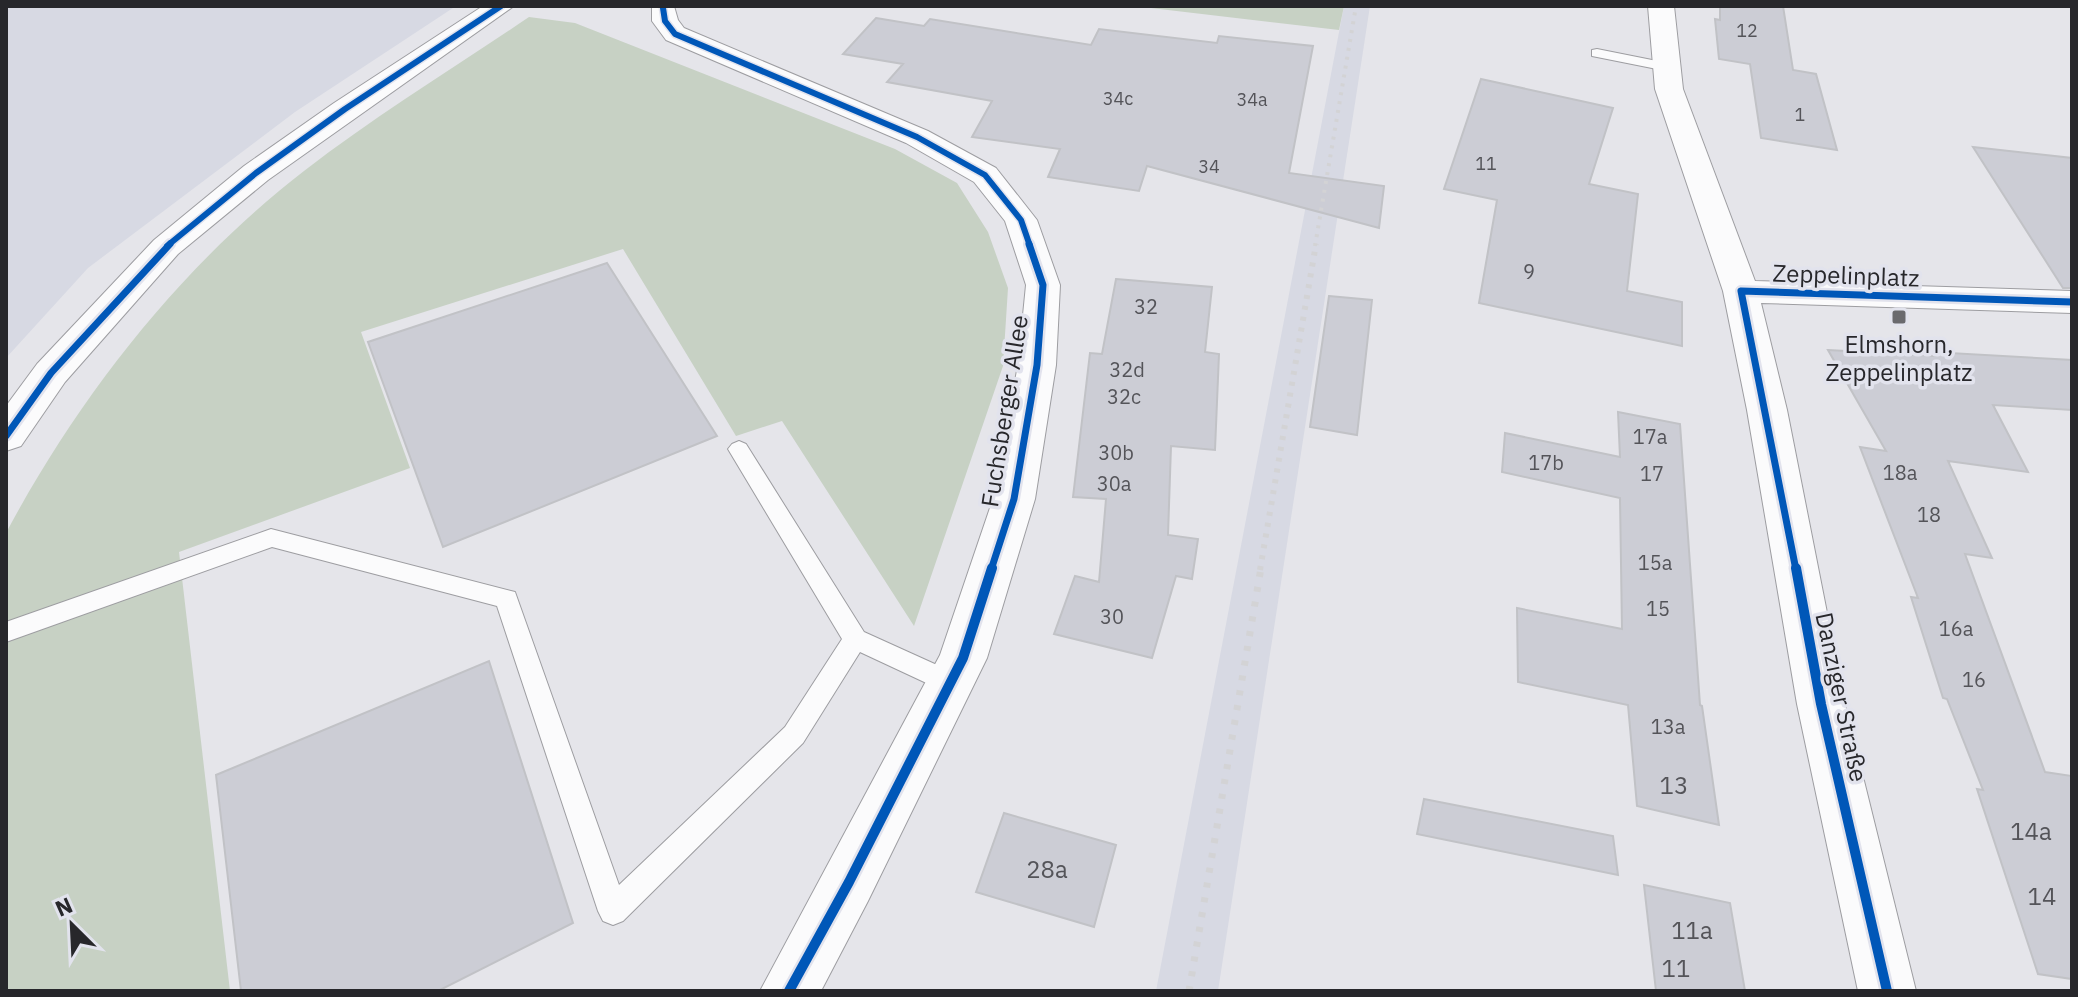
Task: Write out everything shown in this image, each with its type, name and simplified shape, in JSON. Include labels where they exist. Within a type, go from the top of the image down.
[{"type":"street","points":[[6,436],[51,373],[166,247],[256,173],[345,109],[501,6]]},
{"type":"street","name":"Zeppelinplatz","points":[[1661,6],[1668,78],[1741,291],[1767,410]]},
{"type":"street","name":"Fuchsberger Allee","points":[[663,8],[665,21],[675,34],[917,137],[985,175],[1021,220],[1043,285],[1037,365],[1014,499],[963,658],[856,868],[789,991]]},
{"type":"street","name":"Zeppelinplatz","points":[[1741,291],[2072,302]]},
{"type":"street","name":"Danziger Straße","points":[[1767,410],[1821,704],[1887,991]]},
{"type":"lane","points":[[1597,53],[1668,78]]},
{"type":"lane","points":[[739,449],[855,639],[950,683]]},
{"type":"lane","points":[[6,632],[271,538],[507,599],[613,911],[794,735],[855,639]]},
{"type":"shaded area","points":[[6,6],[456,6],[295,112],[88,268],[6,358]]},
{"type":"shaded area","points":[[1134,6],[1344,6],[1339,30]]},
{"type":"shaded area","points":[[1344,6],[1370,6],[1218,991],[1156,991]]},
{"type":"shaded area","points":[[529,17],[575,23],[895,149],[957,183],[988,232],[1008,288],[1003,366],[914,626],[782,421],[736,436],[623,249],[361,332],[410,468],[179,552],[230,991],[6,991],[6,533],[66,432],[100,383],[136,336],[216,248],[259,208],[331,151]]},
{"type":"building","points":[[1720,6],[1783,6],[1793,70],[1816,74],[1837,150],[1761,138],[1750,64],[1719,59],[1715,19],[1720,20]]},
{"type":"building","points":[[876,18],[924,26],[930,19],[1091,45],[1099,29],[1217,43],[1219,36],[1313,46],[1289,173],[1384,186],[1379,228],[1147,166],[1139,191],[1048,177],[1060,149],[972,137],[992,101],[887,82],[903,64],[843,54]]},
{"type":"building","points":[[1481,79],[1613,108],[1589,184],[1638,194],[1627,291],[1682,302],[1682,346],[1479,303],[1497,200],[1444,189]]},
{"type":"building","points":[[1973,147],[2072,158],[2072,288],[2063,288]]},
{"type":"building","points":[[607,263],[717,436],[443,547],[368,342]]},
{"type":"building","points":[[1116,279],[1212,287],[1205,352],[1219,354],[1215,450],[1171,446],[1168,535],[1198,539],[1192,579],[1176,576],[1152,658],[1054,634],[1075,576],[1099,582],[1106,499],[1073,497],[1090,353],[1102,354]]},
{"type":"building","points":[[1329,296],[1372,300],[1357,435],[1310,427]]},
{"type":"building","points":[[1828,350],[2072,360],[2072,410],[1993,405],[2028,472],[1948,461],[1992,558],[1965,554],[2045,772],[2072,776],[2072,979],[2038,974],[1977,789],[1983,790],[1947,699],[1943,698],[1911,597],[1918,598],[1860,447],[1886,451]]},
{"type":"building","points":[[1618,412],[1680,424],[1700,705],[1719,825],[1637,806],[1628,705],[1518,682],[1517,608],[1622,629],[1620,498],[1502,472],[1505,433],[1620,457]]},
{"type":"building","points":[[489,661],[573,923],[438,991],[241,991],[216,775]]},
{"type":"building","points":[[1424,799],[1613,836],[1618,875],[1417,834]]},
{"type":"building","points":[[1004,813],[1116,845],[1094,927],[976,892]]},
{"type":"building","points":[[1644,885],[1730,903],[1745,991],[1656,991]]},
{"type":"railway","points":[[1315,246],[1356,6]]},
{"type":"railway","points":[[1260,570],[1316,244]]},
{"type":"railway","points":[[1189,991],[1261,568]]},
{"type":"cycle path","points":[[6,436],[51,373],[166,247],[256,173],[345,109],[501,6]]},
{"type":"cycle path","points":[[663,8],[665,21],[675,34],[917,137],[985,175],[1021,220],[1043,285],[1037,365],[1014,499],[963,658],[849,882],[789,991]]},
{"type":"cycle path","points":[[1887,991],[1821,704],[1767,410],[1741,291],[2072,302]]},
{"type":"place","name":"Elmshorn, Zeppelinplatz","points":[[1899,317]]}]
